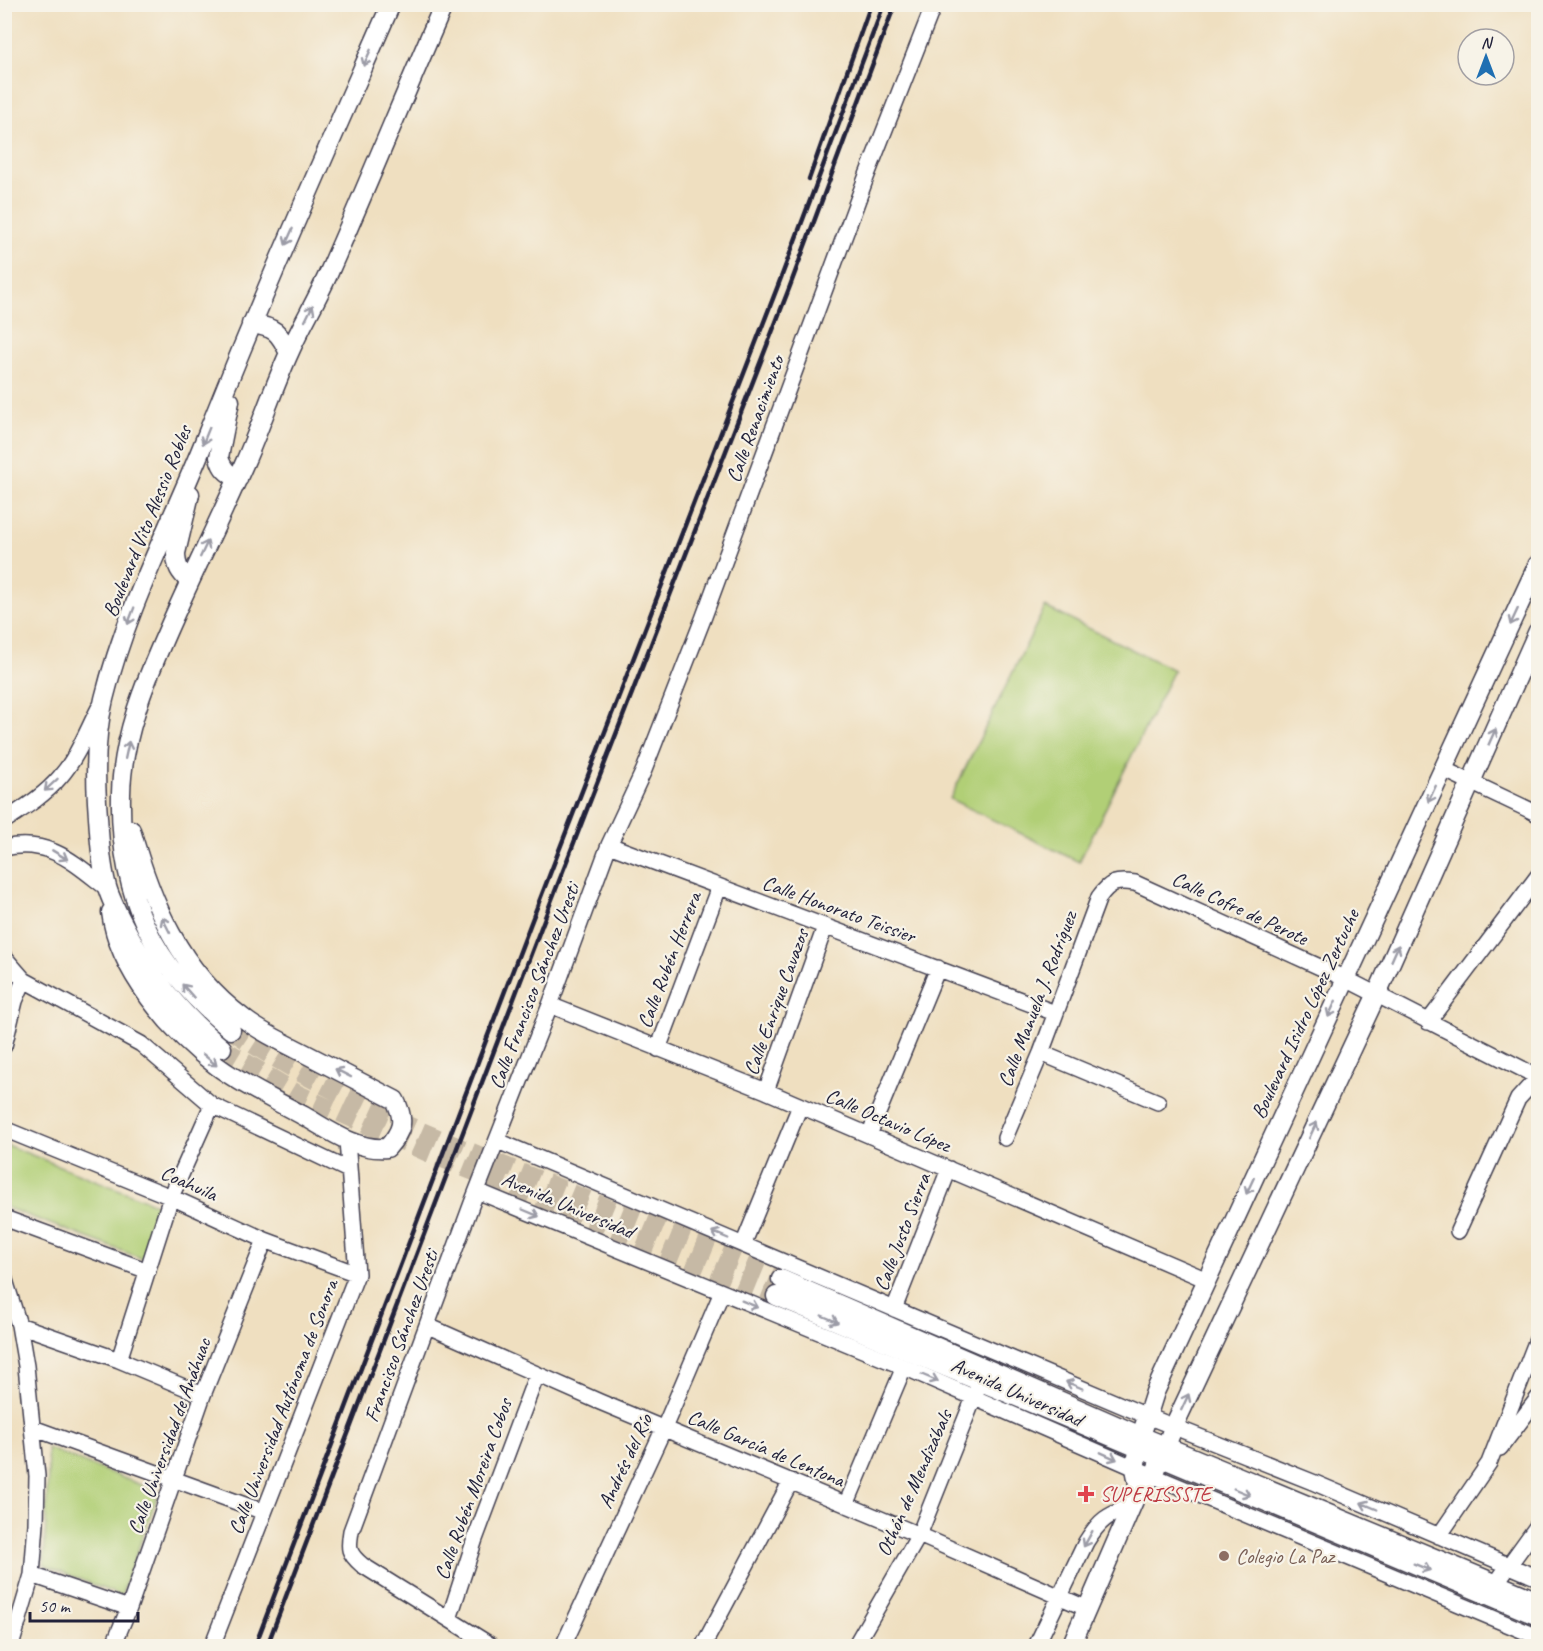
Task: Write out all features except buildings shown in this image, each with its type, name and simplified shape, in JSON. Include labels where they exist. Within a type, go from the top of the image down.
[{"type":"main road","name":"Boulevard Vito Alessio Robles","points":[[222,1048],[175,1005],[156,981],[135,948],[108,890],[100,846],[96,786],[97,746],[104,700],[136,603],[161,540],[193,471],[251,324],[391,4]]},
{"type":"main road","points":[[231,1030],[203,1008],[183,984],[162,957],[140,918],[125,863],[121,794],[125,755],[135,715],[155,661],[189,581],[238,479],[289,353],[329,272],[444,4]]},
{"type":"main road","points":[[251,324],[264,325],[275,331],[289,353]]},
{"type":"main road","points":[[238,479],[226,472],[221,466],[219,457],[241,349]]},
{"type":"main road","points":[[189,581],[178,569],[176,553],[193,471]]},
{"type":"main road","name":"Boulevard Isidro López Zertuche","points":[[1136,1497],[1135,1467],[1155,1392],[1539,564]]},
{"type":"main road","points":[[1071,1647],[1136,1497],[1161,1459],[1174,1426],[1376,996],[1539,631]]},
{"type":"main road","points":[[108,890],[112,926],[118,945],[148,996],[174,1026],[217,1066],[346,1140],[372,1149],[387,1148],[399,1134],[402,1114],[395,1100],[283,1042],[243,1018],[208,986],[189,964],[164,925],[140,863],[121,794]]},
{"type":"main road","name":"Avenida Universidad","points":[[781,1278],[1140,1442],[1161,1459],[1539,1616]]},
{"type":"main road","name":"Avenida Universidad","points":[[776,1296],[977,1389],[1140,1442]]},
{"type":"main road","name":"Avenida Universidad","points":[[1487,1596],[1539,1601]]},
{"type":"street","name":"Calle Renacimiento","points":[[609,845],[644,770],[707,609],[863,186],[934,4]]},
{"type":"street","points":[[4,821],[46,791],[60,777],[70,764],[104,700]]},
{"type":"street","points":[[1443,769],[1539,814]]},
{"type":"street","points":[[4,848],[35,845],[57,851],[108,890]]},
{"type":"street","name":"Calle Honorato Teissier","points":[[609,845],[1055,1013]]},
{"type":"street","name":"Calle Francisco Sánchez Uresti","points":[[498,1141],[609,845]]},
{"type":"street","points":[[1428,1022],[1539,876]]},
{"type":"street","name":"Calle Cofre de Perote","points":[[1116,882],[1135,883],[1346,979],[1538,1077]]},
{"type":"street","name":"Calle Manuela J. Rodríguez","points":[[1005,1138],[1041,1053],[1099,897],[1108,886],[1116,882]]},
{"type":"street","name":"Calle Rubén Herrera","points":[[658,1049],[719,887]]},
{"type":"street","name":"Calle Enrique Cavazos","points":[[766,1091],[825,927]]},
{"type":"street","points":[[4,957],[24,980]]},
{"type":"street","points":[[869,1135],[938,968]]},
{"type":"street","points":[[4,977],[24,980],[141,1044],[212,1105],[348,1170]]},
{"type":"street","points":[[4,1046],[15,1001],[24,980]]},
{"type":"street","name":"Calle Octavio López","points":[[550,1005],[766,1091],[1207,1280]]},
{"type":"street","points":[[1041,1053],[1158,1102]]},
{"type":"street","points":[[1458,1231],[1518,1099],[1538,1077]]},
{"type":"street","points":[[119,1360],[171,1197],[212,1105]]},
{"type":"street","points":[[743,1245],[800,1106]]},
{"type":"street","name":"Coahuila","points":[[4,1128],[171,1197],[265,1240],[357,1274]]},
{"type":"street","name":"Calle Universidad Autónoma de Sonora","points":[[212,1647],[357,1274],[346,1140]]},
{"type":"street","name":"Avenida Universidad","points":[[498,1141],[1147,1416],[1316,1483],[1539,1578]]},
{"type":"street","name":"Francisco Sánchez Uresti","points":[[449,1620],[362,1565],[353,1557],[348,1547],[351,1532],[477,1191],[498,1141]]},
{"type":"street","name":"Calle Justo Sierra","points":[[894,1309],[949,1169]]},
{"type":"street","name":"Avenida Universidad","points":[[477,1191],[904,1367],[977,1389],[1135,1467],[1161,1459],[1487,1596],[1539,1639]]},
{"type":"street","points":[[4,1218],[148,1271]]},
{"type":"street","name":"Calle Universidad de Anáhuac","points":[[113,1647],[129,1608],[204,1395],[265,1240]]},
{"type":"street","points":[[4,1277],[19,1325],[26,1366],[37,1476],[32,1575],[11,1647]]},
{"type":"street","name":"Andrés del Río","points":[[563,1647],[664,1428],[722,1292]]},
{"type":"street","points":[[19,1325],[119,1360],[204,1395]]},
{"type":"street","name":"Calle García de Lentona","points":[[428,1326],[1088,1609]]},
{"type":"street","points":[[1489,1463],[1539,1337]]},
{"type":"street","points":[[846,1504],[904,1367]]},
{"type":"street","name":"Calle Rubén Moreira Cobos","points":[[449,1620],[475,1539],[537,1374]]},
{"type":"street","name":"Othón de Mendizábals","points":[[855,1647],[919,1535],[977,1389]]},
{"type":"street","points":[[1439,1536],[1489,1463],[1539,1398]]},
{"type":"street","points":[[33,1428],[264,1512]]},
{"type":"street","points":[[703,1647],[791,1481]]},
{"type":"street","points":[[1036,1647],[1095,1527],[1105,1517],[1136,1497]]},
{"type":"street","points":[[1487,1596],[1539,1525]]},
{"type":"street","points":[[32,1575],[129,1608]]},
{"type":"street","points":[[449,1620],[492,1647]]},
{"type":"street","points":[[1536,1647],[1539,1639]]},
{"type":"green space","points":[[1045,607],[1174,670],[1079,862],[950,799]]},
{"type":"green space","points":[[4,1144],[158,1205],[146,1260],[5,1207]]},
{"type":"green space","points":[[47,1448],[159,1492],[121,1596],[44,1565]]},
{"type":"tunnel","points":[[231,1030],[297,1071],[401,1122],[781,1279]]},
{"type":"tunnel","points":[[222,1048],[298,1094],[428,1153],[776,1296]]},
{"type":"railway","points":[[809,179],[871,4]]},
{"type":"railway","points":[[255,1646],[884,4]]},
{"type":"railway","points":[[267,1646],[542,925],[790,286],[895,4]]},
{"type":"place","name":"SUPERISSSTE","points":[[1086,1494]]},
{"type":"place","name":"Colegio La Paz","points":[[1224,1556]]}]
